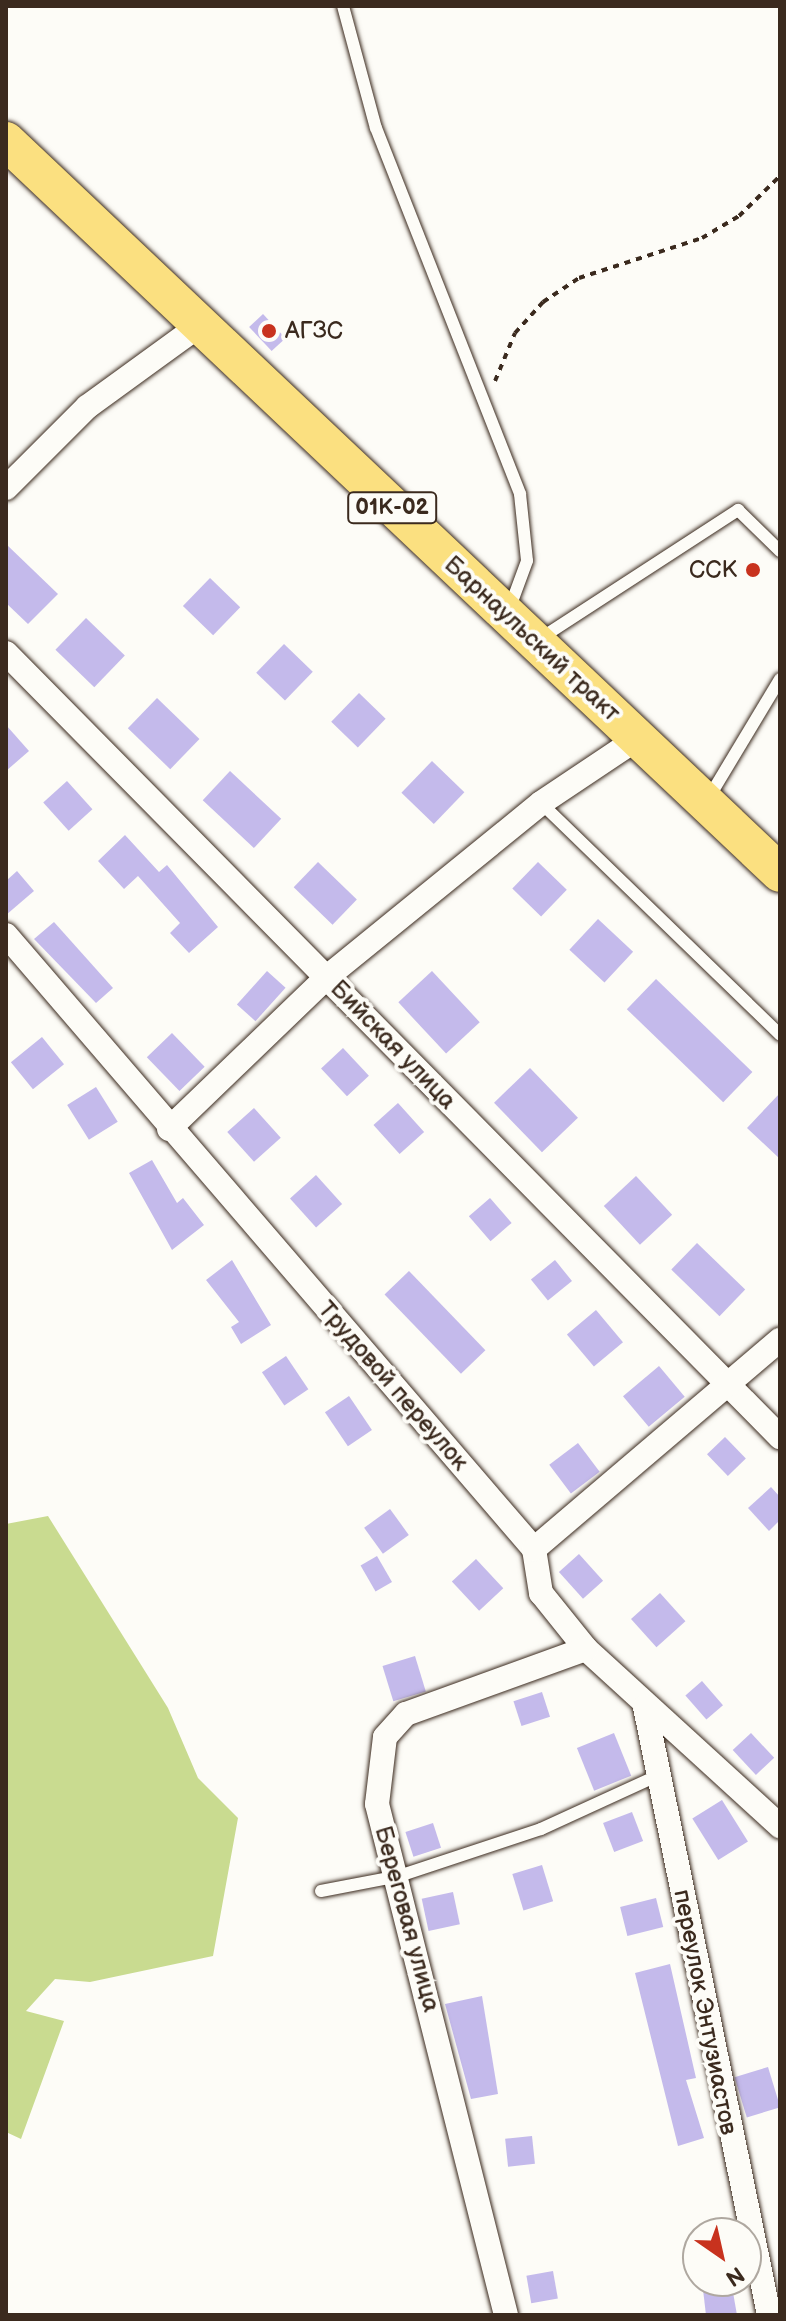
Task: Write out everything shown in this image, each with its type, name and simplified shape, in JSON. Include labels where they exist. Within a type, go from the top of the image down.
[{"type":"main road","name":"Барнаульский тракт","points":[[6,141],[780,873]]},
{"type":"street","points":[[6,488],[87,407],[200,325]]},
{"type":"street","name":"Бийская улица","points":[[6,653],[725,1385],[780,1437]]},
{"type":"street","points":[[169,1129],[327,977],[541,803],[638,738]]},
{"type":"street","name":"Трудовой переулок","points":[[6,935],[169,1129],[534,1549]]},
{"type":"street","points":[[780,1340],[534,1549],[541,1593],[586,1649],[645,1707],[780,1826]]},
{"type":"street","name":"Береговая улица","points":[[506,2315],[399,1876],[377,1804],[385,1737],[394,1723],[586,1649]]},
{"type":"street","name":"переулок Энтузиастов","points":[[645,1707],[769,2315]]},
{"type":"lane","points":[[343,6],[376,128],[520,494],[527,561],[520,595],[505,615]]},
{"type":"lane","points":[[534,643],[738,510],[780,551]]},
{"type":"lane","points":[[706,801],[780,679]]},
{"type":"lane","points":[[541,803],[780,1035]]},
{"type":"lane","points":[[321,1891],[399,1876],[541,1829],[659,1775]]},
{"type":"path","points":[[489,410],[515,333],[543,302],[579,278],[702,238],[739,216],[780,176]]},
{"type":"green space","points":[[48,1516],[168,1708],[198,1778],[238,1818],[213,1956],[90,1982],[55,1979],[26,2011],[64,2021],[21,2139],[6,2132],[6,1524]]},
{"type":"building","points":[[263,314],[286,338],[272,351],[249,327]]},
{"type":"building","points":[[6,544],[58,594],[28,624],[6,603]]},
{"type":"building","points":[[210,578],[240,607],[213,635],[183,606]]},
{"type":"building","points":[[86,618],[125,656],[94,687],[55,650]]},
{"type":"building","points":[[284,644],[313,672],[285,701],[256,673]]},
{"type":"building","points":[[359,693],[386,719],[358,747],[331,722]]},
{"type":"building","points":[[157,698],[199,739],[170,769],[128,728]]},
{"type":"building","points":[[6,725],[29,751],[6,771]]},
{"type":"building","points":[[432,761],[464,792],[434,824],[401,793]]},
{"type":"building","points":[[230,771],[281,819],[254,848],[203,800]]},
{"type":"building","points":[[67,781],[92,809],[69,831],[43,802]]},
{"type":"building","points":[[125,835],[159,872],[167,865],[218,927],[189,953],[170,933],[180,923],[138,876],[124,889],[98,861]]},
{"type":"building","points":[[318,862],[357,900],[333,925],[294,887]]},
{"type":"building","points":[[538,862],[567,890],[541,916],[512,889]]},
{"type":"building","points":[[17,871],[34,891],[6,915],[6,881]]},
{"type":"building","points":[[598,919],[633,952],[604,982],[569,950]]},
{"type":"building","points":[[54,922],[113,988],[96,1003],[34,939]]},
{"type":"building","points":[[267,971],[286,988],[255,1021],[237,1004]]},
{"type":"building","points":[[432,971],[480,1022],[446,1054],[398,1002]]},
{"type":"building","points":[[656,979],[752,1072],[723,1102],[627,1009]]},
{"type":"building","points":[[172,1033],[205,1067],[179,1091],[147,1057]]},
{"type":"building","points":[[42,1037],[64,1064],[33,1089],[11,1062]]},
{"type":"building","points":[[343,1048],[369,1076],[347,1096],[321,1068]]},
{"type":"building","points":[[530,1068],[578,1118],[542,1152],[494,1103]]},
{"type":"building","points":[[96,1087],[118,1122],[89,1140],[67,1105]]},
{"type":"building","points":[[780,1093],[780,1159],[747,1128]]},
{"type":"building","points":[[398,1103],[424,1132],[400,1154],[373,1125]]},
{"type":"building","points":[[254,1108],[281,1138],[254,1162],[227,1132]]},
{"type":"building","points":[[152,1160],[177,1203],[183,1198],[204,1225],[172,1250],[129,1173]]},
{"type":"building","points":[[316,1175],[342,1204],[316,1227],[290,1198]]},
{"type":"building","points":[[636,1176],[672,1215],[640,1245],[604,1206]]},
{"type":"building","points":[[490,1198],[512,1223],[491,1241],[469,1216]]},
{"type":"building","points":[[697,1243],[745,1290],[719,1316],[671,1270]]},
{"type":"building","points":[[232,1260],[271,1325],[241,1344],[231,1327],[239,1322],[206,1280]]},
{"type":"building","points":[[555,1260],[572,1281],[548,1300],[531,1280]]},
{"type":"building","points":[[409,1271],[485,1350],[461,1374],[385,1295]]},
{"type":"building","points":[[596,1310],[623,1342],[594,1367],[567,1334]]},
{"type":"building","points":[[286,1356],[308,1389],[284,1405],[262,1372]]},
{"type":"building","points":[[659,1366],[685,1397],[649,1427],[623,1396]]},
{"type":"building","points":[[349,1396],[372,1430],[348,1446],[325,1412]]},
{"type":"building","points":[[725,1437],[746,1459],[728,1476],[707,1454]]},
{"type":"building","points":[[578,1443],[600,1472],[571,1493],[549,1465]]},
{"type":"building","points":[[771,1487],[780,1497],[780,1520],[769,1531],[748,1508]]},
{"type":"building","points":[[390,1509],[409,1535],[383,1554],[364,1528]]},
{"type":"building","points":[[579,1554],[603,1581],[583,1599],[559,1572]]},
{"type":"building","points":[[377,1556],[392,1582],[376,1591],[361,1566]]},
{"type":"building","points":[[476,1559],[503,1588],[479,1611],[452,1582]]},
{"type":"building","points":[[660,1593],[685,1621],[656,1647],[631,1619]]},
{"type":"building","points":[[415,1656],[426,1691],[393,1701],[382,1666]]},
{"type":"building","points":[[702,1681],[723,1705],[706,1720],[685,1695]]},
{"type":"building","points":[[542,1692],[550,1717],[522,1726],[513,1701]]},
{"type":"building","points":[[614,1733],[631,1776],[594,1791],[577,1748]]},
{"type":"building","points":[[751,1733],[774,1758],[756,1775],[733,1750]]},
{"type":"building","points":[[722,1800],[748,1842],[718,1860],[692,1819]]},
{"type":"building","points":[[632,1812],[643,1841],[614,1852],[603,1823]]},
{"type":"building","points":[[433,1823],[441,1848],[413,1857],[405,1832]]},
{"type":"building","points":[[542,1865],[553,1901],[523,1910],[512,1874]]},
{"type":"building","points":[[453,1892],[460,1924],[429,1931],[422,1899]]},
{"type":"building","points":[[656,1898],[663,1927],[627,1936],[620,1907]]},
{"type":"building","points":[[670,1964],[696,2078],[686,2080],[704,2138],[678,2146],[635,1973]]},
{"type":"building","points":[[482,1996],[498,2094],[471,2099],[445,2004]]},
{"type":"building","points":[[768,2067],[780,2107],[747,2117],[735,2077]]},
{"type":"building","points":[[532,2136],[535,2164],[508,2167],[505,2139]]},
{"type":"building","points":[[553,2271],[558,2299],[531,2303],[526,2276]]},
{"type":"building","points":[[704,2297],[734,2297],[737,2315],[706,2315]]},
{"type":"place","name":"АГЗС","points":[[269,331]]},
{"type":"place","name":"ССК","points":[[753,570]]}]
